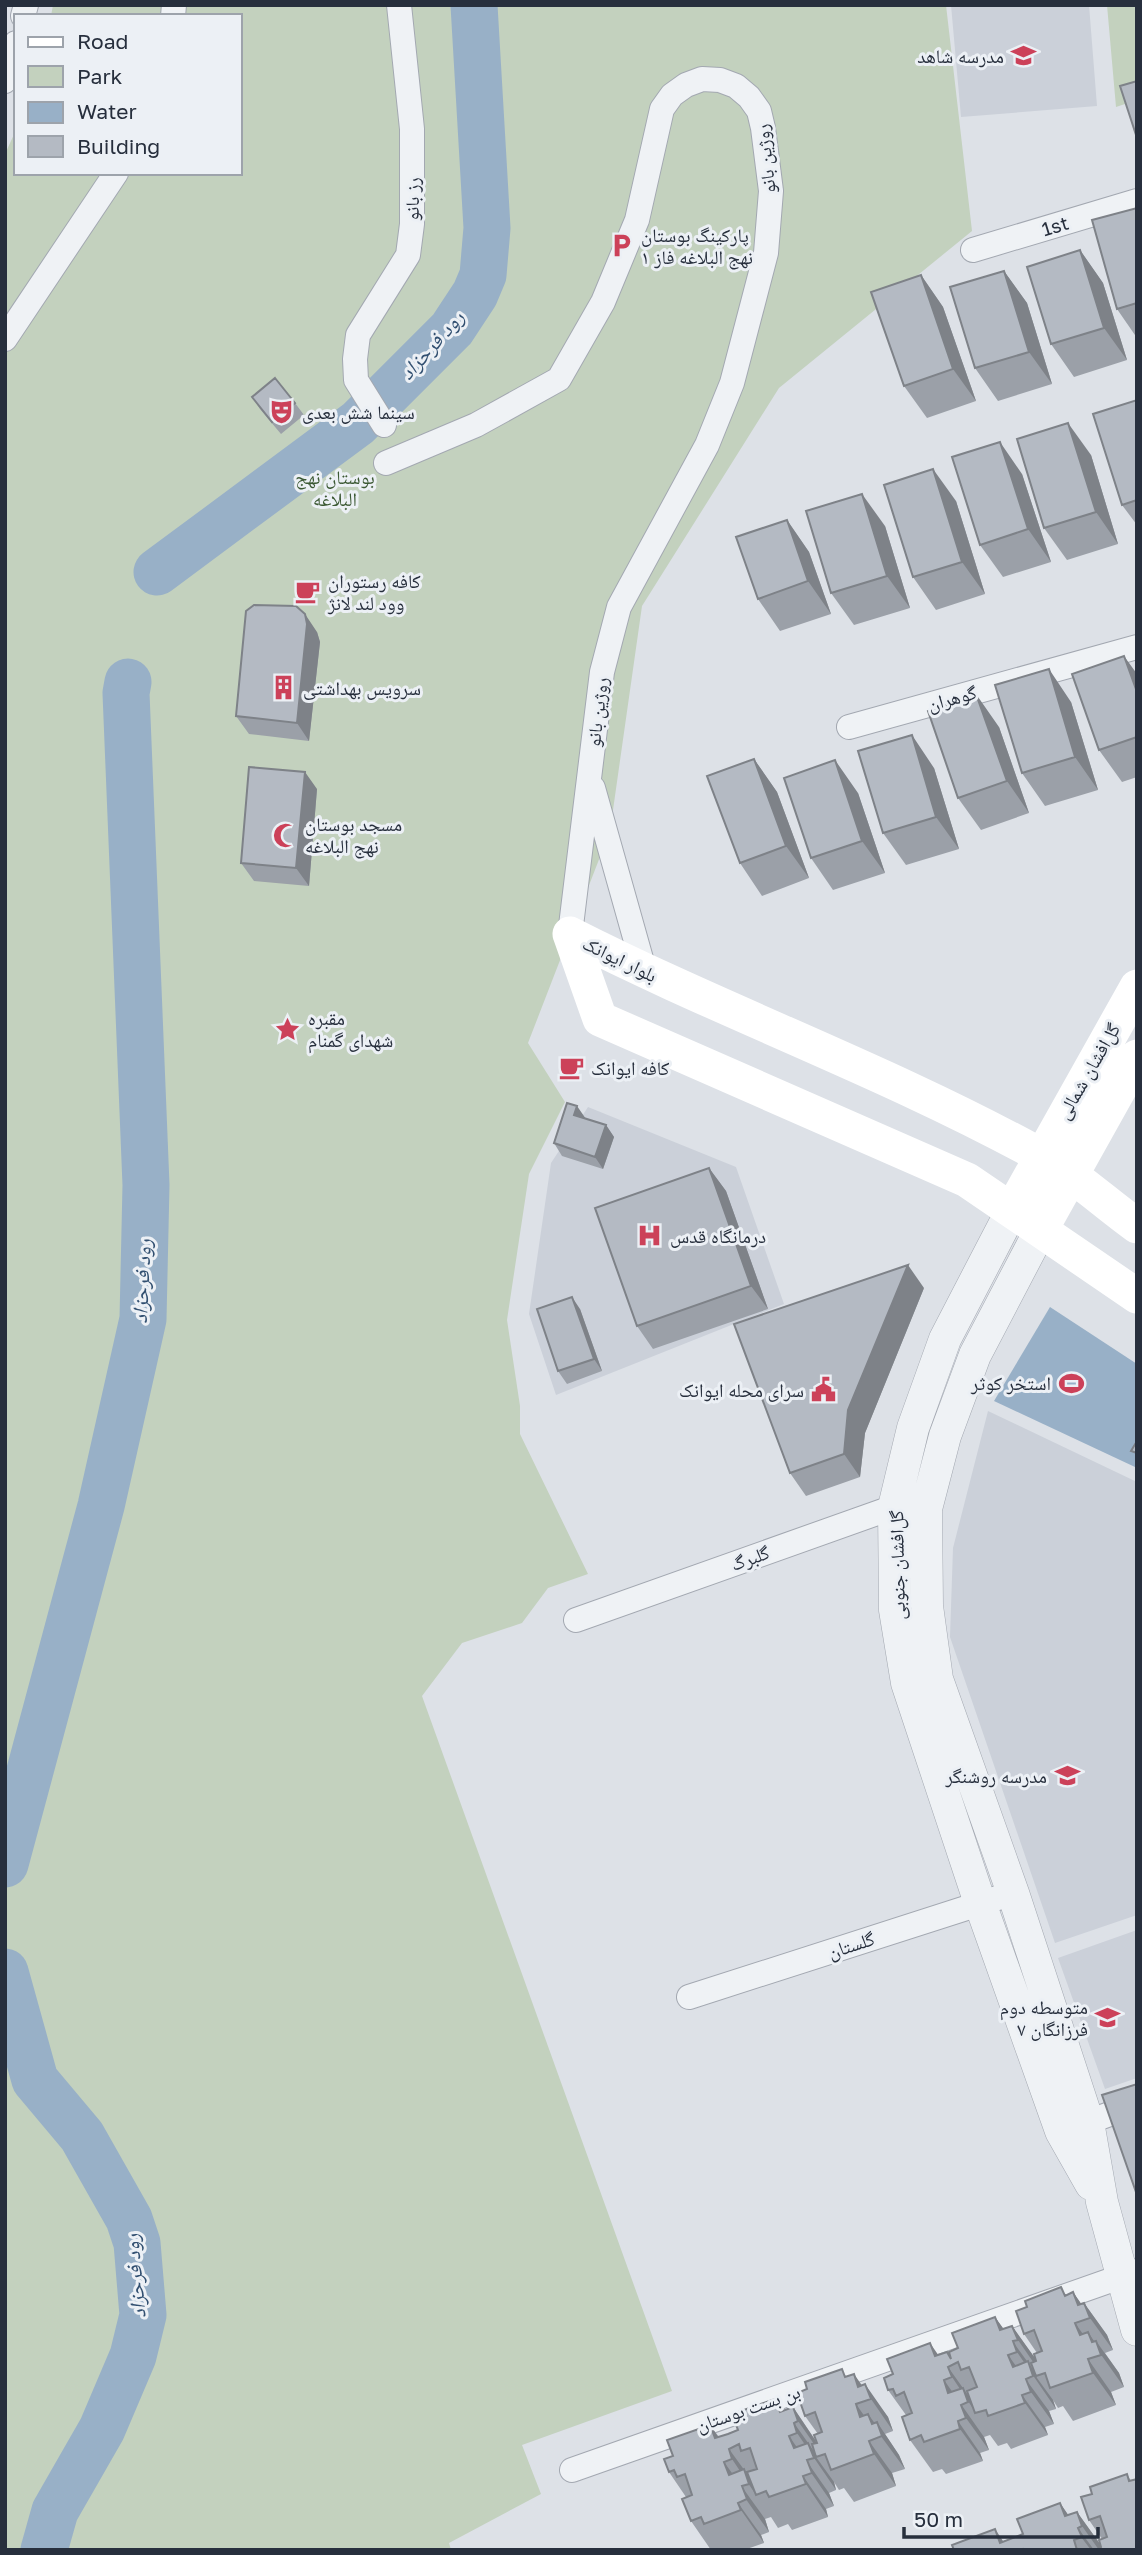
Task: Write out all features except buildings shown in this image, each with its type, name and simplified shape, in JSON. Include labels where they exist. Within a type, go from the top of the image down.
[{"type":"main road","name":"بلوار ایوانک","points":[[570,934],[645,973],[913,1092],[1040,1155],[1137,1226]]},
{"type":"main road","name":"بلوار ایوانک","points":[[570,934],[600,1019],[967,1180],[1013,1208],[1137,1296]]},
{"type":"main road","name":"گل‌افشان شمالی","points":[[1013,1208],[1040,1155],[1137,987]]},
{"type":"main road","name":"گل‌افشان شمالی","points":[[1041,1229],[1137,1057]]},
{"type":"street","name":"رز بانو","points":[[384,425],[358,384],[358,335],[408,254],[412,223],[412,129],[399,5]]},
{"type":"street","points":[[5,81],[14,50]]},
{"type":"street","name":"روژین بانو","points":[[386,463],[476,425],[559,379],[603,302],[637,220],[662,109],[672,95],[686,85],[702,79],[728,83],[750,97],[759,111],[763,128],[771,191],[766,253],[732,383],[707,445],[619,607],[602,672],[570,934]]},
{"type":"street","points":[[5,339],[115,175]]},
{"type":"street","name":"1st","points":[[973,250],[1137,201]]},
{"type":"street","name":"گوهران","points":[[849,727],[1137,647]]},
{"type":"street","points":[[590,776],[645,973]]},
{"type":"street","name":"گل‌افشان جنوبی","points":[[1013,1208],[945,1339],[913,1428],[894,1507],[895,1610],[907,1683],[980,1903],[1060,2132],[1102,2202],[1129,2274],[1137,2330]]},
{"type":"street","name":"گل‌افشان جنوبی","points":[[1041,1229],[975,1355],[945,1436],[926,1509],[927,1606],[937,1679],[1013,1894],[1088,2122],[1102,2202]]},
{"type":"street","name":"گلبرگ","points":[[576,1620],[894,1507],[926,1509]]},
{"type":"street","name":"گلستان","points":[[689,1997],[1013,1894]]},
{"type":"street","points":[[1088,2122],[1137,2104]]},
{"type":"street","name":"بن بست بوستان","points":[[572,2470],[1129,2274]]},
{"type":"shaded area","name":"مدرسه شاهد","points":[[951,5],[1089,5],[1097,106],[961,117]]},
{"type":"shaded area","name":"درمانگاه قدس","points":[[588,1107],[736,1167],[784,1304],[556,1395],[529,1314],[551,1163]]},
{"type":"shaded area","name":"مدرسه روشنگر","points":[[988,1411],[1137,1482],[1137,1915],[1055,1943],[950,1637],[953,1548]]},
{"type":"shaded area","name":"متوسطه دوم فرزانگان ۷","points":[[1137,1930],[1137,2078],[1105,2089],[1058,1958]]},
{"type":"green space","name":"بوستان نهج البلاغه","points":[[53,5],[946,5],[972,231],[779,388],[642,606],[610,831],[528,1043],[565,1102],[529,1174],[507,1320],[520,1406],[520,1434],[588,1574],[548,1588],[522,1623],[462,1643],[422,1696],[672,2391],[522,2445],[541,2494],[449,2543],[451,2550],[5,2550],[5,154],[14,134],[14,175],[242,175],[242,14],[51,14]]},
{"type":"green space","points":[[1107,5],[1137,5],[1137,100],[1116,107]]},
{"type":"water","name":"استخر کوثر","points":[[1050,1307],[1137,1364],[1135,1467],[994,1401]]},
{"type":"waterway","name":"رود فرحزاد","points":[[157,572],[358,423],[452,329],[475,294],[483,275],[487,228],[474,5]]},
{"type":"waterway","name":"رود فرحزاد","points":[[5,1864],[101,1506],[143,1319],[146,1185],[126,693],[128,682]]},
{"type":"waterway","name":"رود فرحزاد","points":[[5,1972],[35,2080],[82,2136],[129,2219],[137,2243],[143,2315],[133,2356],[102,2429],[55,2511],[44,2550]]},
{"type":"place","name":"مدرسه شاهد","points":[[1024,56]]},
{"type":"place","name":"پارکینگ بوستان نهج البلاغه فاز ۱","points":[[621,246]]},
{"type":"place","name":"سینما شش بعدی","points":[[282,412]]},
{"type":"place","name":"کافه رستوران وود لند لانژ","points":[[308,592]]},
{"type":"place","name":"سرویس بهداشتی","points":[[283,688]]},
{"type":"place","name":"مسجد بوستان نهج البلاغه","points":[[285,835]]},
{"type":"place","name":"مقبره شهدای گمنام","points":[[288,1029]]},
{"type":"place","name":"کافه ایوانک","points":[[571,1068]]},
{"type":"place","name":"درمانگاه قدس","points":[[650,1236]]},
{"type":"place","name":"استخر کوثر","points":[[1071,1383]]},
{"type":"place","name":"سرای محله ایوانک","points":[[824,1390]]},
{"type":"place","name":"مدرسه روشنگر","points":[[1067,1776]]},
{"type":"place","name":"متوسطه دوم فرزانگان ۷","points":[[1108,2018]]}]
